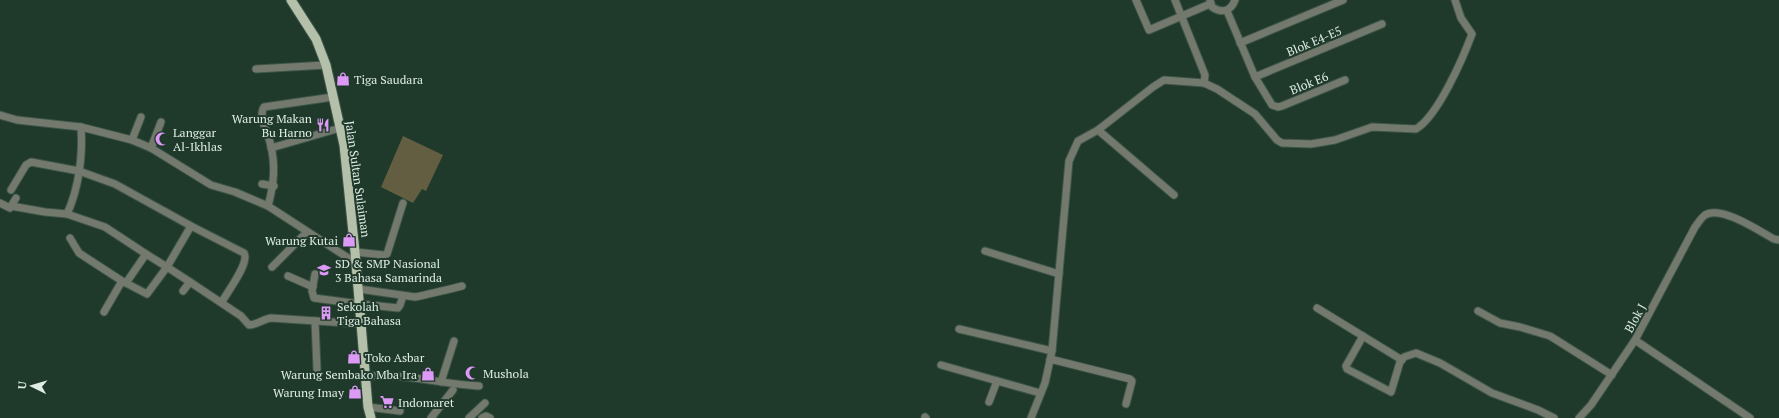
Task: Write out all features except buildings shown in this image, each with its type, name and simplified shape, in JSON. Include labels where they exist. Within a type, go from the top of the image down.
[{"type":"main road","name":"Jalan Sultan Sulaiman","points":[[291,0],[316,39],[326,65],[345,152],[359,289],[368,407],[371,418]]},
{"type":"street","points":[[1136,0],[1149,30],[1182,17],[1210,2],[1216,10],[1227,11],[1233,6],[1235,0]]},
{"type":"street","points":[[1176,0],[1205,75],[1204,83]]},
{"type":"street","points":[[1240,43],[1343,0]]},
{"type":"street","points":[[1031,418],[1045,383],[1052,351],[1069,161],[1078,141],[1098,130],[1161,81],[1170,80],[1204,83],[1217,89],[1256,114],[1277,140],[1282,143],[1311,144],[1335,140],[1372,127],[1416,129],[1427,120],[1436,108],[1467,49],[1472,34],[1461,18],[1455,0]]},
{"type":"street","points":[[1227,11],[1255,77]]},
{"type":"street","name":"Blok E4-E5","points":[[1255,77],[1382,24]]},
{"type":"street","points":[[256,69],[326,65]]},
{"type":"street","name":"Blok E6","points":[[1255,77],[1272,105],[1275,107],[1282,106],[1345,80]]},
{"type":"street","points":[[268,206],[274,186],[274,165],[261,110],[264,107],[333,97]]},
{"type":"street","points":[[0,115],[17,120],[81,126],[132,140],[151,148],[212,185],[235,192],[268,206],[356,263]]},
{"type":"street","points":[[132,140],[141,116]]},
{"type":"street","points":[[151,148],[161,122]]},
{"type":"street","points":[[67,214],[71,206],[79,171],[81,126]]},
{"type":"street","points":[[271,148],[340,128]]},
{"type":"street","points":[[1098,130],[1174,195]]},
{"type":"street","points":[[11,190],[28,163],[79,171],[115,184],[245,255],[245,262],[222,302]]},
{"type":"street","points":[[262,184],[274,186]]},
{"type":"street","points":[[11,206],[16,198]]},
{"type":"street","points":[[0,203],[8,208],[11,206],[67,214],[105,227],[222,302],[241,316],[250,325],[271,318],[362,324]]},
{"type":"street","points":[[355,252],[387,254],[403,204]]},
{"type":"street","name":"Blok J","points":[[1580,418],[1591,405],[1635,340],[1699,222],[1705,215],[1711,212],[1720,212],[1729,215],[1774,239],[1779,240]]},
{"type":"street","points":[[70,238],[79,253],[124,282],[147,294],[167,267],[191,226]]},
{"type":"street","points":[[272,267],[307,232]]},
{"type":"street","points":[[985,251],[1059,274]]},
{"type":"street","points":[[104,312],[124,282],[146,254]]},
{"type":"street","points":[[315,274],[312,294],[314,298],[398,308],[403,296]]},
{"type":"street","points":[[288,276],[313,287]]},
{"type":"street","points":[[183,291],[190,282]]},
{"type":"street","points":[[359,289],[415,297],[422,294],[440,292],[462,286]]},
{"type":"street","points":[[1317,308],[1402,360]]},
{"type":"street","points":[[1478,311],[1500,323],[1528,329],[1550,336],[1612,375]]},
{"type":"street","points":[[316,321],[317,369]]},
{"type":"street","points":[[959,329],[1052,351]]},
{"type":"street","points":[[1363,336],[1346,366],[1347,369],[1391,392],[1402,360],[1404,357],[1416,353],[1425,356],[1492,393],[1538,410],[1554,418]]},
{"type":"street","points":[[1635,340],[1750,418]]},
{"type":"street","points":[[441,382],[454,342]]},
{"type":"street","points":[[1050,359],[1130,379],[1132,381],[1126,404]]},
{"type":"street","points":[[941,365],[1040,394]]},
{"type":"street","points":[[366,376],[385,375],[441,382],[453,388],[479,386]]},
{"type":"street","points":[[989,402],[997,381]]},
{"type":"street","points":[[431,418],[453,388]]},
{"type":"street","points":[[469,418],[485,403]]},
{"type":"street","points":[[368,407],[400,411]]},
{"type":"street","points":[[482,418],[486,416],[490,418]]},
{"type":"shaded area","points":[[403,136],[443,155],[426,191],[422,189],[413,203],[381,187]]},
{"type":"place","name":"Tiga Saudara","points":[[343,79]]},
{"type":"place","name":"Warung Makan Bu Harno","points":[[323,125]]},
{"type":"place","name":"Langgar Al-Ikhlas","points":[[162,139]]},
{"type":"place","name":"Warung Kutai","points":[[349,240]]},
{"type":"place","name":"SD & SMP Nasional 3 Bahasa Samarinda","points":[[324,270]]},
{"type":"place","name":"Sekolah Tiga Bahasa","points":[[326,313]]},
{"type":"place","name":"Toko Asbar","points":[[354,357]]},
{"type":"place","name":"Mushola","points":[[472,373]]},
{"type":"place","name":"Warung Sembako Mba Ira","points":[[428,374]]},
{"type":"place","name":"Warung Imay","points":[[355,392]]},
{"type":"place","name":"Indomaret","points":[[387,402]]}]
